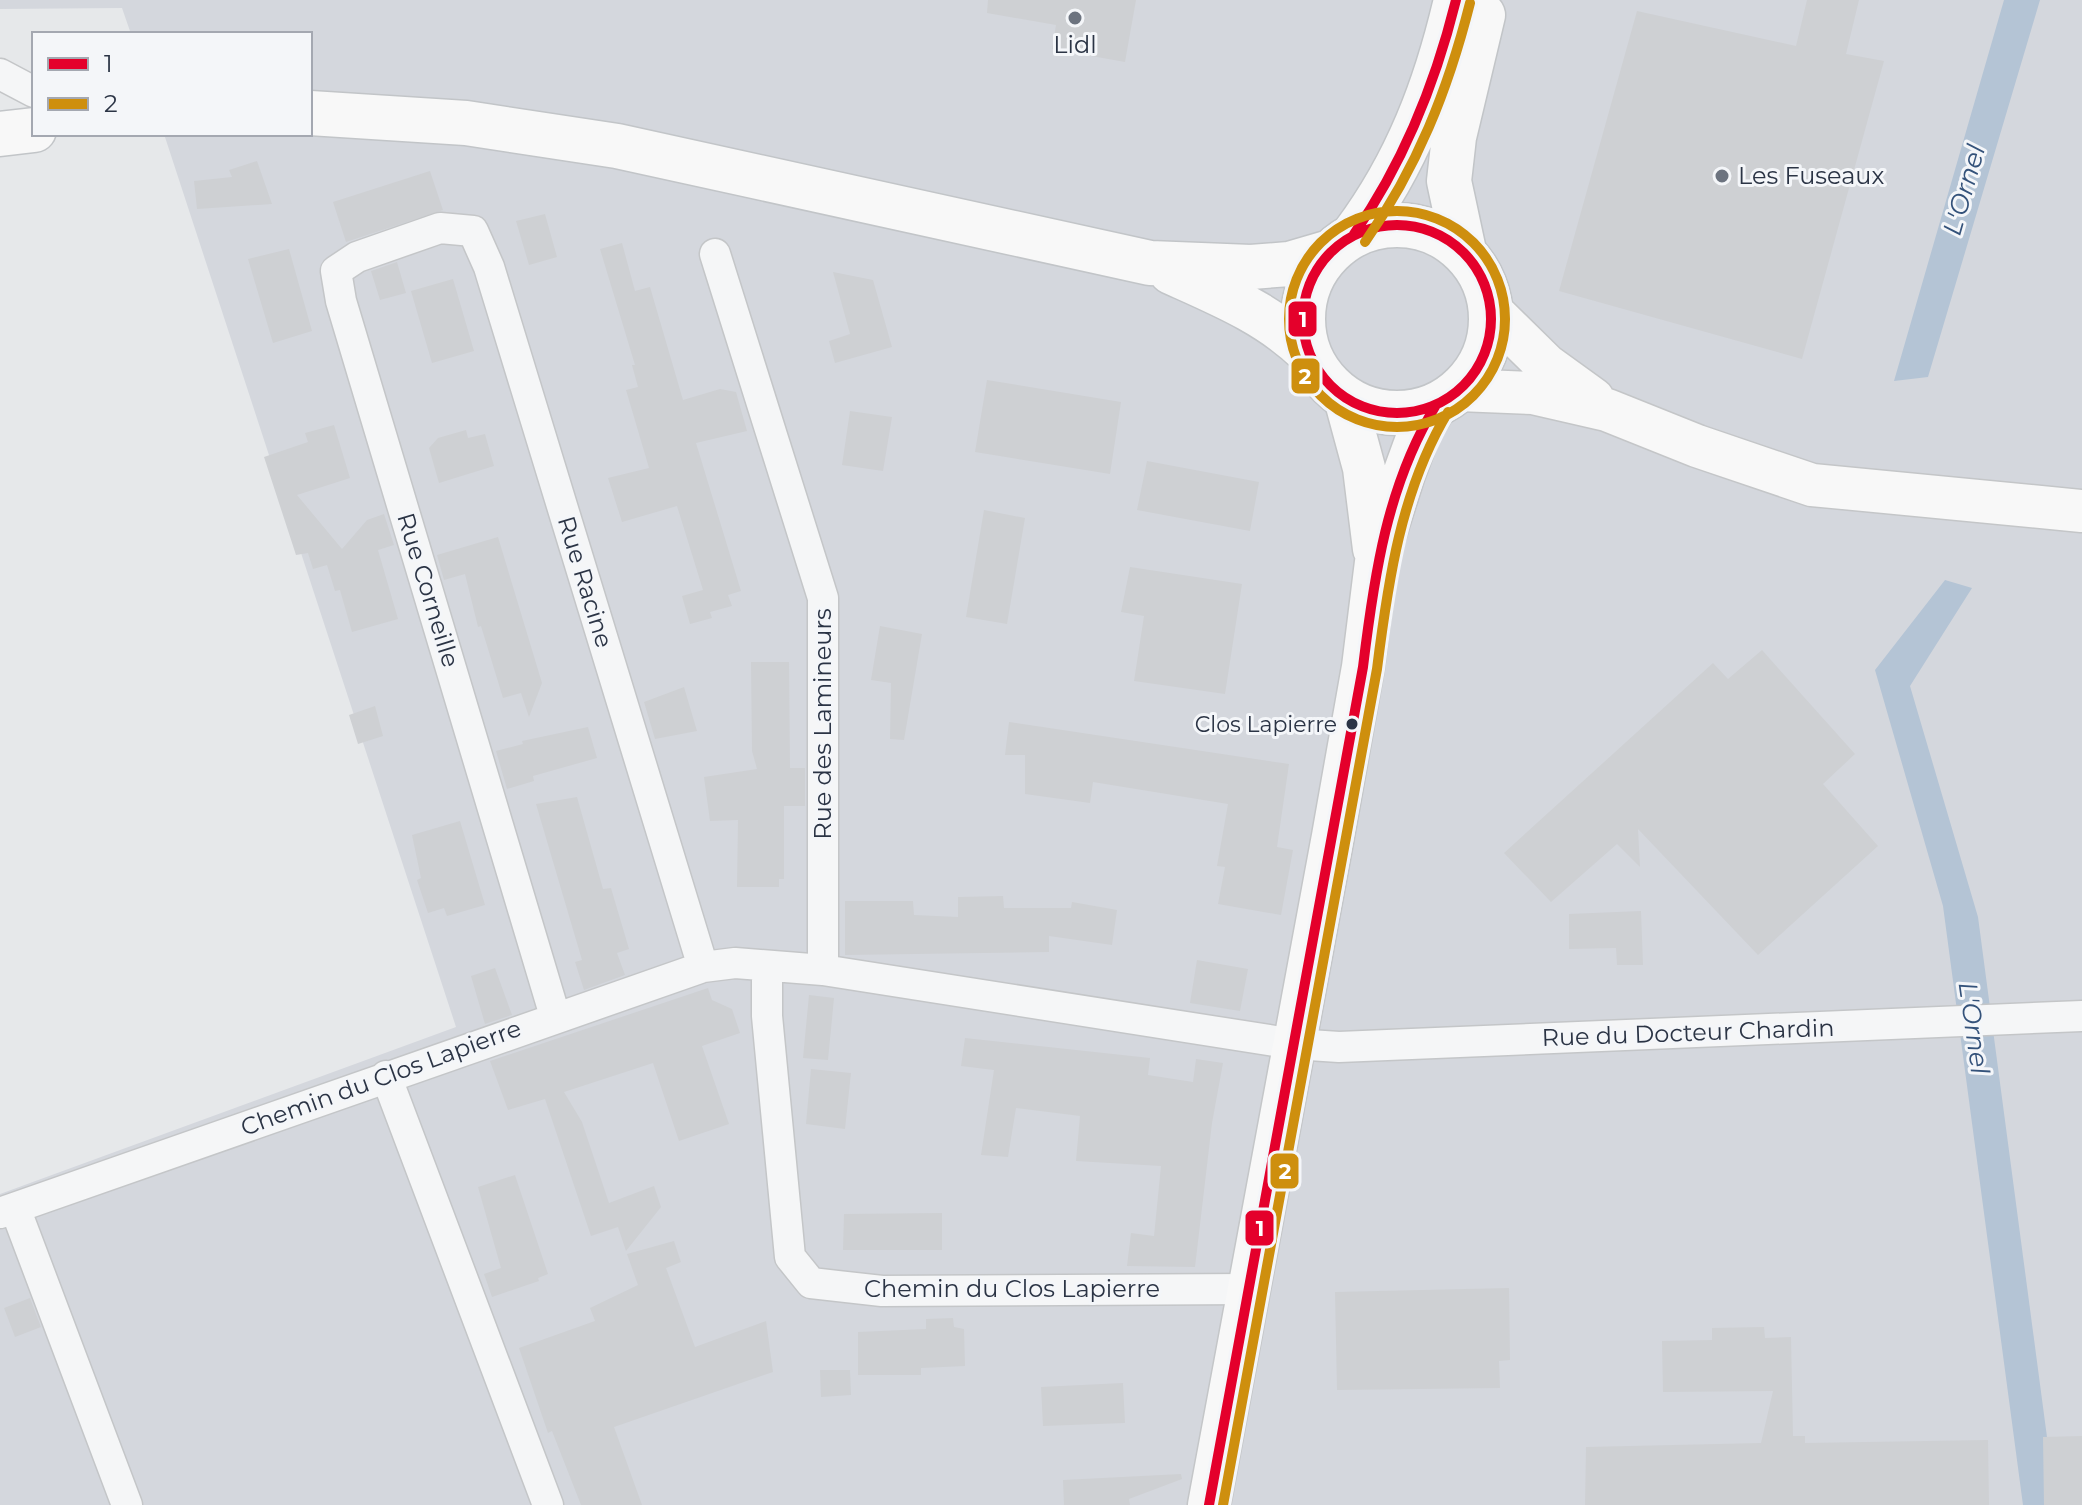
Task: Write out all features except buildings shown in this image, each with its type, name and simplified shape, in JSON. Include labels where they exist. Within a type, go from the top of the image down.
[{"type":"main road","points":[[1308,352],[1303,331],[1307,288],[1396,172],[1426,108],[1456,0]]},
{"type":"main road","points":[[1464,251],[1449,181],[1454,137],[1487,0]]},
{"type":"main road","points":[[0,108],[32,104]]},
{"type":"main road","points":[[312,113],[466,123],[617,146],[1150,263],[1251,267],[1289,264],[1372,227],[1412,225],[1431,230],[1464,251],[1478,269],[1491,311],[1485,355],[1419,433],[1376,562],[1361,677],[1209,1505]]},
{"type":"main road","points":[[0,134],[32,130]]},
{"type":"main road","points":[[1150,263],[1241,304],[1285,330],[1308,352],[1323,378],[1345,398],[1366,408],[1389,413],[1447,397],[1533,393],[1607,410],[1697,446],[1812,485],[2082,511]]},
{"type":"main road","points":[[1491,311],[1546,365],[1607,410]]},
{"type":"main road","points":[[1345,398],[1364,468],[1376,562]]},
{"type":"street","points":[[0,74],[32,91]]},
{"type":"street","name":"Rue Racine","points":[[440,228],[473,231],[489,267],[703,967]]},
{"type":"street","name":"Rue Corneille","points":[[440,228],[357,257],[336,271],[346,316],[555,1016]]},
{"type":"street","name":"Rue des Lamineurs","points":[[715,254],[823,598],[823,970]]},
{"type":"street","name":"Chemin du Clos Lapierre","points":[[8,1210],[555,1016],[703,967],[735,963],[823,970],[1294,1044]]},
{"type":"street","name":"Chemin du Clos Lapierre","points":[[767,967],[767,1016],[790,1257],[811,1283],[882,1291],[1249,1289]]},
{"type":"street","name":"Rue du Docteur Chardin","points":[[1294,1044],[1339,1047],[2082,1016]]},
{"type":"street","points":[[386,1076],[548,1505]]},
{"type":"street","points":[[8,1210],[127,1505]]},
{"type":"shaded area","points":[[0,0],[2082,0],[2082,1505],[0,1505],[0,1194],[456,1027],[165,136],[312,136],[312,32],[130,32],[122,8],[0,9]]},
{"type":"water","name":"L'Ornel","points":[[2004,0],[2040,0],[1928,377],[1894,381]]},
{"type":"water","name":"L'Ornel","points":[[1945,580],[1972,588],[1910,686],[1978,917],[2056,1505],[2023,1505],[1943,906],[1875,670]]},
{"type":"transit line","name":"1","points":[[1354,234],[1388,179],[1416,122],[1456,0]]},
{"type":"transit line","name":"2","points":[[1365,242],[1400,186],[1429,127],[1452,67],[1470,3]]},
{"type":"transit line","name":"2","points":[[1397,211],[1438,219],[1474,242],[1497,278],[1505,319],[1497,360],[1474,396],[1438,419],[1397,427],[1356,419],[1320,396],[1297,360],[1289,319],[1297,278],[1320,242],[1356,219],[1397,211]]},
{"type":"transit line","name":"1","points":[[1397,225],[1433,232],[1464,252],[1484,283],[1491,319],[1484,355],[1464,386],[1433,406],[1397,413],[1361,406],[1330,386],[1310,355],[1303,319],[1310,283],[1330,252],[1361,232],[1397,225]]},
{"type":"transit line","name":"1","points":[[1209,1505],[1363,667],[1378,565],[1405,467],[1436,405]]},
{"type":"transit line","name":"2","points":[[1223,1505],[1377,669],[1392,570],[1408,504],[1432,442],[1448,412]]},
{"type":"place","name":"Lidl","points":[[1075,18]]},
{"type":"place","name":"Les Fuseaux","points":[[1722,176]]},
{"type":"place","name":"Clos Lapierre","points":[[1352,724]]}]
